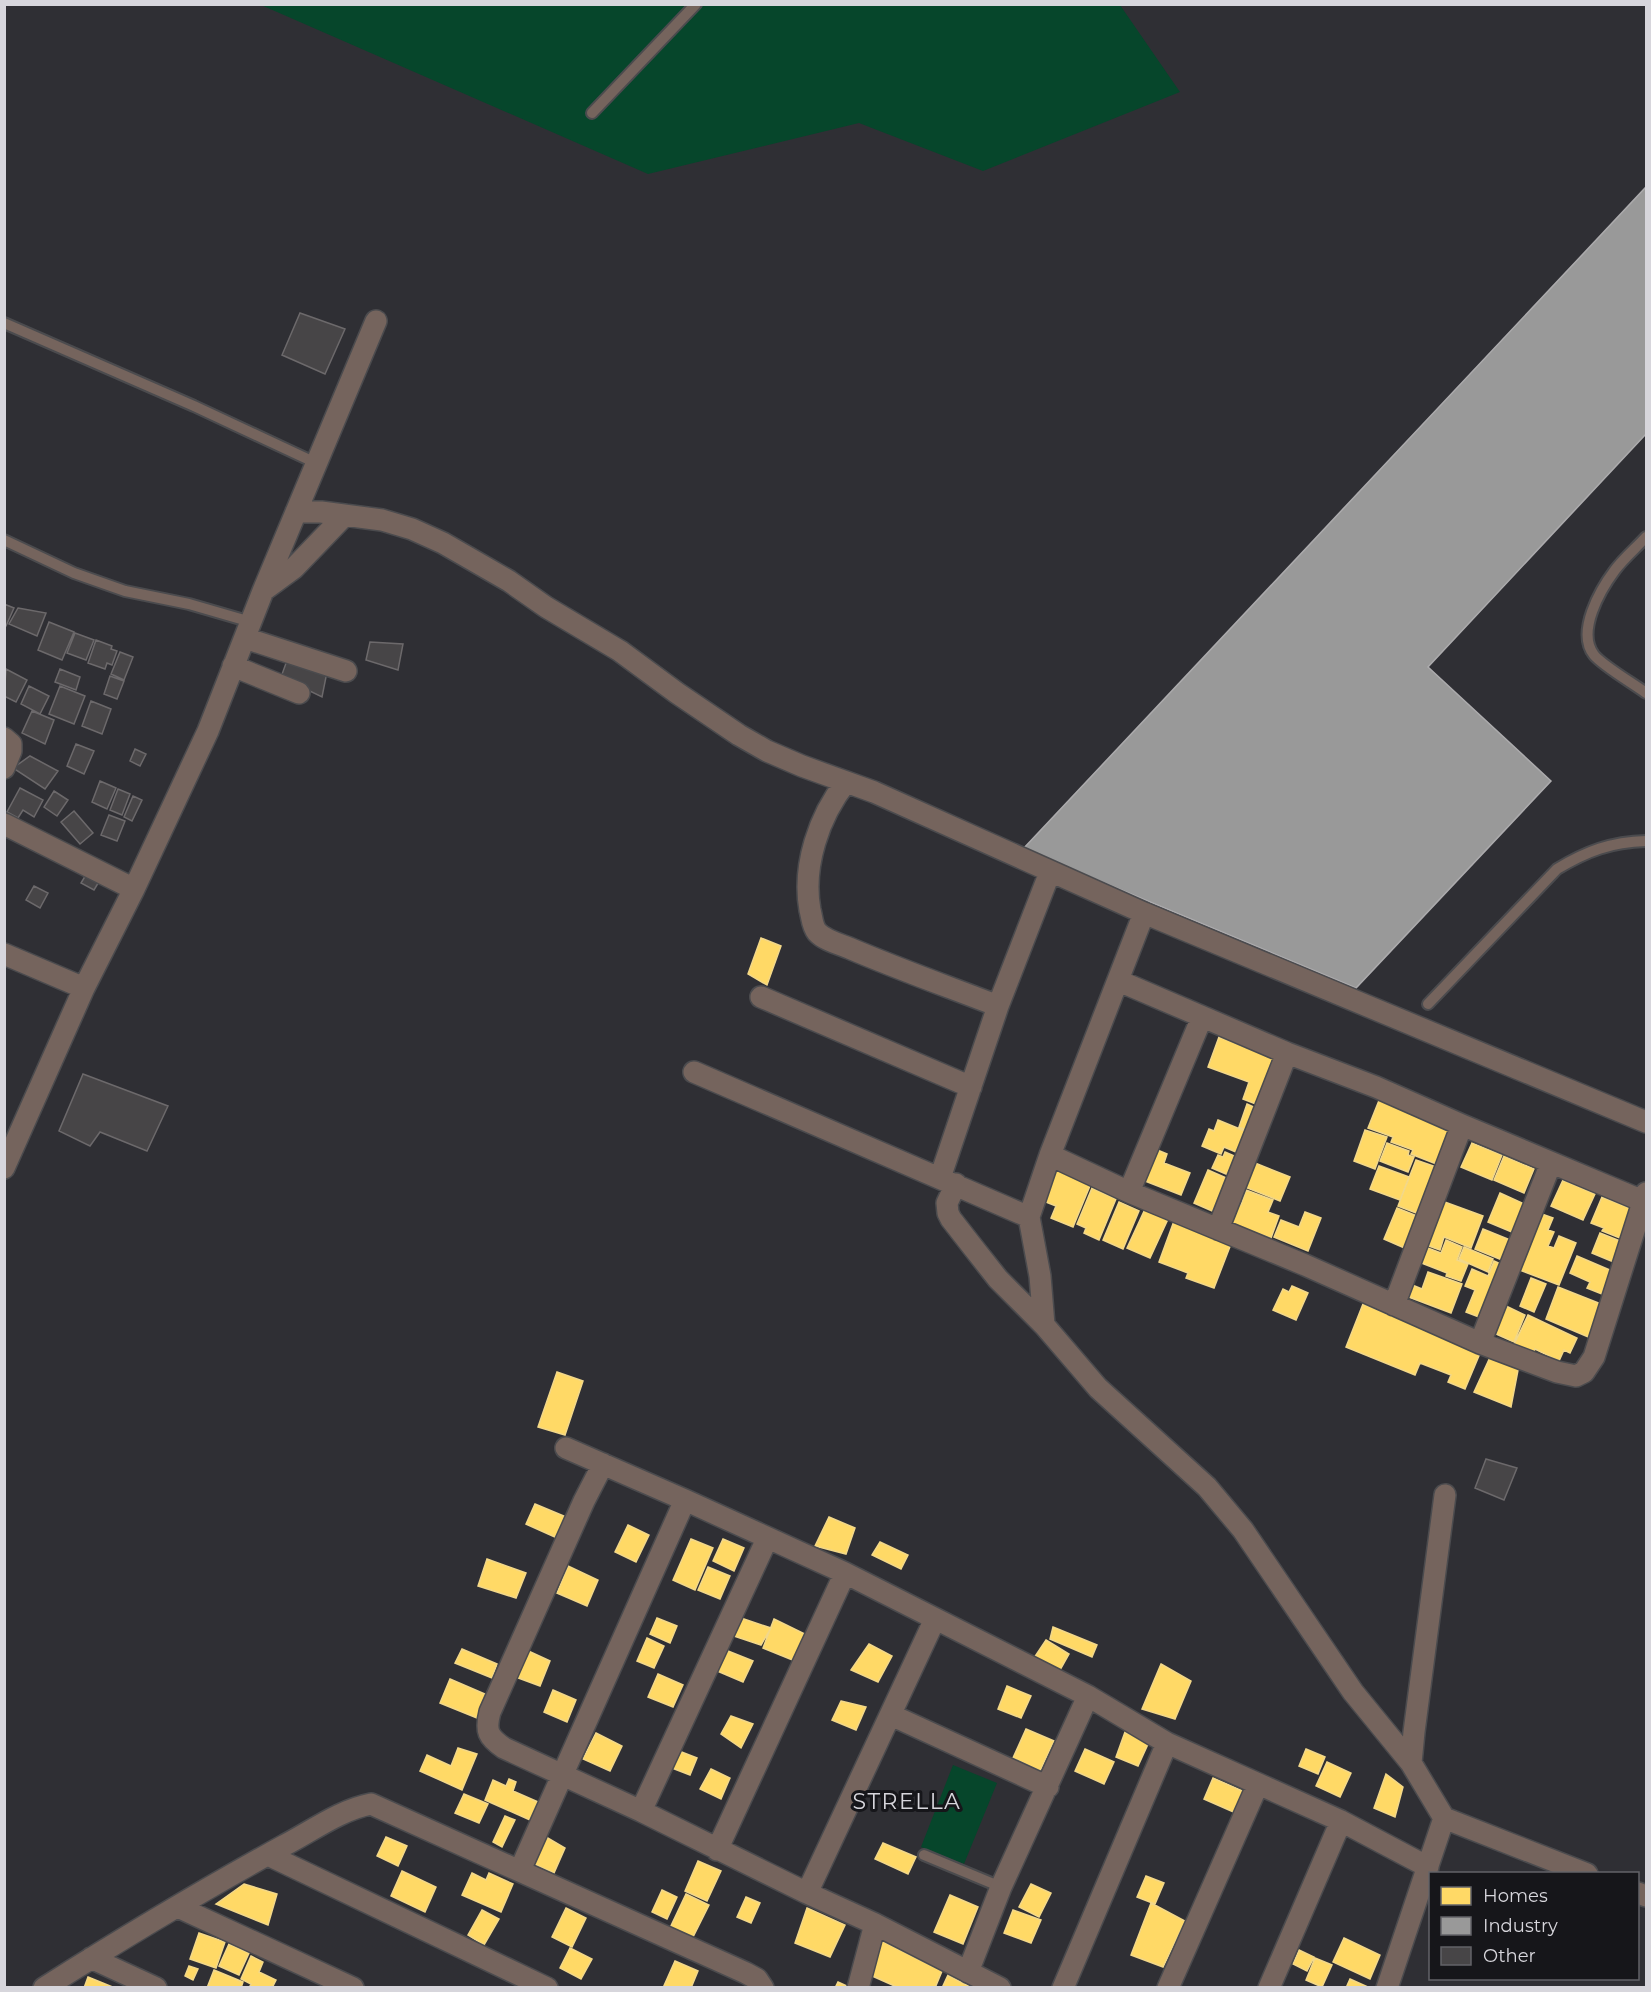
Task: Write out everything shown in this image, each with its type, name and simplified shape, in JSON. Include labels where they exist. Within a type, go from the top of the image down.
[{"type":"street","points":[[4,1168],[84,988],[134,889],[208,731],[263,591],[376,321]]},
{"type":"street","points":[[296,512],[321,512],[382,520],[442,543],[509,581],[546,607],[620,651],[677,693],[767,751],[884,796],[1144,913],[1647,1122]]},
{"type":"street","points":[[263,591],[294,568],[345,515]]},
{"type":"street","points":[[248,630],[346,672]]},
{"type":"street","points":[[233,666],[299,693]]},
{"type":"street","points":[[4,738],[11,744],[11,751],[4,768]]},
{"type":"street","points":[[846,782],[824,819],[812,855],[808,887],[816,932],[823,937],[998,1006]]},
{"type":"street","points":[[4,824],[134,889]]},
{"type":"street","points":[[1050,872],[998,1006],[971,1087],[948,1181],[951,1219],[998,1279],[1044,1325],[1098,1388],[1207,1487],[1243,1530],[1353,1692],[1411,1764],[1444,1818],[1582,1872]]},
{"type":"street","points":[[1044,1325],[1040,1276],[1029,1217],[1050,1155],[1144,913]]},
{"type":"street","points":[[4,954],[84,988]]},
{"type":"street","points":[[1050,1155],[1129,1192],[1305,1265],[1480,1343],[1557,1372],[1576,1376],[1584,1372],[1594,1357],[1645,1197],[1551,1163],[1376,1087],[1287,1053],[1119,981]]},
{"type":"street","points":[[761,997],[971,1087]]},
{"type":"street","points":[[1129,1192],[1202,1017]]},
{"type":"street","points":[[1218,1229],[1287,1053]]},
{"type":"street","points":[[694,1072],[1029,1217]]},
{"type":"street","points":[[1394,1305],[1462,1125]]},
{"type":"street","points":[[1480,1343],[1551,1163]]},
{"type":"street","points":[[566,1448],[845,1573],[1088,1696],[1167,1743],[1341,1821],[1428,1867]]},
{"type":"street","points":[[603,1464],[584,1501],[490,1712],[486,1725],[492,1740],[504,1748],[875,1924],[1000,1988]]},
{"type":"street","points":[[1411,1764],[1445,1495]]},
{"type":"street","points":[[520,1870],[685,1500]]},
{"type":"street","points":[[641,1811],[768,1539]]},
{"type":"street","points":[[717,1850],[845,1573]]},
{"type":"street","points":[[807,1893],[935,1619]]},
{"type":"street","points":[[968,1972],[1001,1887],[1088,1696]]},
{"type":"street","points":[[891,1715],[1048,1786]]},
{"type":"street","points":[[1063,1988],[1167,1743]]},
{"type":"street","points":[[1168,1988],[1258,1784]]},
{"type":"street","points":[[44,1988],[91,1958],[268,1855],[350,1810],[371,1804],[746,1972],[757,1979],[763,1988]]},
{"type":"street","points":[[1388,1988],[1444,1818]]},
{"type":"street","points":[[1269,1988],[1341,1821]]},
{"type":"street","points":[[268,1855],[547,1988]]},
{"type":"street","points":[[178,1907],[353,1988]]},
{"type":"street","points":[[858,1988],[875,1924]]},
{"type":"street","points":[[91,1958],[156,1988]]},
{"type":"lane","points":[[592,113],[696,4]]},
{"type":"lane","points":[[4,323],[194,406],[316,463]]},
{"type":"lane","points":[[1647,537],[1616,568],[1605,585],[1595,604],[1587,634],[1589,646],[1595,656],[1647,693]]},
{"type":"lane","points":[[4,540],[74,573],[125,591],[189,604],[248,630]]},
{"type":"lane","points":[[1428,1004],[1557,869],[1580,855],[1608,845],[1647,841]]},
{"type":"lane","points":[[924,1855],[1001,1887]]},
{"type":"green space","points":[[261,5],[1120,5],[1180,92],[983,171],[859,123],[648,174]]},
{"type":"green space","points":[[953,1765],[997,1783],[964,1864],[921,1847]]},
{"type":"building: Homes","points":[[761,938],[781,946],[767,985],[748,974]]},
{"type":"building: Homes","points":[[1219,1037],[1279,1060],[1261,1106],[1243,1099],[1249,1082],[1208,1067]]},
{"type":"building: Homes","points":[[1380,1098],[1459,1129],[1444,1167],[1411,1154],[1413,1150],[1391,1142],[1393,1137],[1368,1128]]},
{"type":"building: Homes","points":[[1247,1104],[1260,1110],[1252,1132],[1239,1127]]},
{"type":"building: Homes","points":[[1218,1120],[1252,1134],[1243,1155],[1224,1147],[1221,1154],[1202,1146],[1209,1129],[1214,1131]]},
{"type":"building: Homes","points":[[1365,1130],[1387,1137],[1375,1169],[1354,1161]]},
{"type":"building: Homes","points":[[1387,1143],[1409,1151],[1408,1155],[1414,1157],[1408,1172],[1380,1161]]},
{"type":"building: Homes","points":[[1472,1143],[1502,1155],[1492,1180],[1461,1167]]},
{"type":"building: Homes","points":[[1155,1149],[1167,1154],[1164,1163],[1190,1173],[1181,1195],[1140,1179]]},
{"type":"building: Homes","points":[[1225,1152],[1241,1159],[1233,1177],[1212,1168],[1218,1155],[1223,1157]]},
{"type":"building: Homes","points":[[1504,1156],[1534,1169],[1524,1193],[1494,1180]]},
{"type":"building: Homes","points":[[1416,1160],[1442,1169],[1424,1216],[1398,1206]]},
{"type":"building: Homes","points":[[1250,1161],[1290,1177],[1280,1201],[1240,1185]]},
{"type":"building: Homes","points":[[1056,1165],[1092,1181],[1073,1227],[1051,1218],[1056,1206],[1041,1200]]},
{"type":"building: Homes","points":[[1379,1166],[1409,1177],[1400,1200],[1370,1189]]},
{"type":"building: Homes","points":[[1208,1170],[1233,1181],[1219,1214],[1194,1203]]},
{"type":"building: Homes","points":[[1563,1180],[1595,1194],[1583,1220],[1551,1206]]},
{"type":"building: Homes","points":[[1092,1188],[1116,1199],[1099,1240],[1084,1233],[1086,1228],[1077,1224]]},
{"type":"building: Homes","points":[[1246,1190],[1273,1200],[1268,1212],[1279,1216],[1271,1238],[1229,1223],[1236,1203],[1241,1205]]},
{"type":"building: Homes","points":[[1500,1193],[1531,1207],[1519,1235],[1488,1222]]},
{"type":"building: Homes","points":[[1602,1197],[1637,1211],[1625,1240],[1602,1231],[1604,1228],[1591,1223]]},
{"type":"building: Homes","points":[[1442,1201],[1483,1216],[1471,1248],[1444,1237],[1440,1250],[1426,1245]]},
{"type":"building: Homes","points":[[1119,1202],[1139,1211],[1123,1249],[1103,1240]]},
{"type":"building: Homes","points":[[1146,1207],[1169,1217],[1150,1258],[1127,1248]]},
{"type":"building: Homes","points":[[1397,1208],[1422,1218],[1409,1250],[1384,1239]]},
{"type":"building: Homes","points":[[1305,1212],[1321,1218],[1308,1251],[1274,1237],[1281,1220],[1299,1227]]},
{"type":"building: Homes","points":[[1539,1213],[1553,1218],[1548,1230],[1554,1232],[1548,1246],[1554,1248],[1559,1236],[1576,1243],[1559,1285],[1517,1269]]},
{"type":"building: Homes","points":[[1174,1221],[1231,1244],[1214,1288],[1186,1278],[1188,1273],[1159,1262]]},
{"type":"building: Homes","points":[[1483,1229],[1515,1242],[1507,1262],[1475,1249]]},
{"type":"building: Homes","points":[[1600,1233],[1625,1243],[1616,1263],[1592,1253]]},
{"type":"building: Homes","points":[[1446,1240],[1462,1247],[1457,1260],[1468,1264],[1461,1281],[1419,1262],[1425,1247],[1441,1253]]},
{"type":"building: Homes","points":[[1464,1247],[1493,1259],[1488,1272],[1459,1259]]},
{"type":"building: Homes","points":[[1577,1256],[1612,1271],[1602,1294],[1587,1288],[1590,1282],[1570,1273]]},
{"type":"building: Homes","points":[[1494,1261],[1507,1267],[1481,1333],[1474,1330],[1479,1317],[1466,1312],[1475,1290],[1465,1286],[1472,1269],[1488,1276]]},
{"type":"building: Homes","points":[[1428,1272],[1462,1284],[1451,1313],[1406,1296],[1410,1284],[1422,1289]]},
{"type":"building: Homes","points":[[1531,1278],[1546,1284],[1534,1312],[1520,1306]]},
{"type":"building: Homes","points":[[1292,1286],[1308,1293],[1296,1320],[1273,1310],[1283,1289],[1289,1292]]},
{"type":"building: Homes","points":[[1558,1287],[1606,1306],[1593,1339],[1546,1319]]},
{"type":"building: Homes","points":[[1363,1304],[1481,1351],[1465,1389],[1448,1382],[1451,1375],[1420,1363],[1415,1375],[1346,1347]]},
{"type":"building: Homes","points":[[1506,1306],[1525,1315],[1514,1342],[1494,1333]]},
{"type":"building: Homes","points":[[1528,1315],[1577,1338],[1570,1353],[1564,1350],[1559,1361],[1535,1349],[1531,1358],[1512,1349]]},
{"type":"building: Homes","points":[[1492,1353],[1519,1365],[1511,1407],[1474,1392]]},
{"type":"building: Homes","points":[[557,1372],[583,1381],[565,1435],[538,1427]]},
{"type":"building: Homes","points":[[535,1504],[566,1517],[557,1538],[526,1524]]},
{"type":"building: Homes","points":[[829,1517],[855,1528],[846,1554],[815,1546]]},
{"type":"building: Homes","points":[[628,1525],[649,1535],[636,1562],[615,1552]]},
{"type":"building: Homes","points":[[691,1539],[713,1548],[695,1590],[673,1580]]},
{"type":"building: Homes","points":[[723,1539],[744,1548],[734,1571],[713,1561]]},
{"type":"building: Homes","points":[[880,1542],[908,1555],[901,1569],[872,1555]]},
{"type":"building: Homes","points":[[487,1559],[526,1573],[516,1598],[478,1586]]},
{"type":"building: Homes","points":[[568,1566],[598,1580],[587,1606],[557,1593]]},
{"type":"building: Homes","points":[[708,1567],[730,1576],[720,1599],[698,1590]]},
{"type":"building: Homes","points":[[657,1618],[677,1626],[670,1643],[650,1634]]},
{"type":"building: Homes","points":[[741,1618],[771,1628],[761,1645],[734,1636]]},
{"type":"building: Homes","points":[[774,1619],[807,1635],[795,1661],[763,1648]]},
{"type":"building: Homes","points":[[1053,1627],[1097,1645],[1092,1657],[1050,1639]]},
{"type":"building: Homes","points":[[647,1638],[664,1646],[654,1668],[637,1661]]},
{"type":"building: Homes","points":[[1046,1640],[1069,1654],[1060,1670],[1034,1658]]},
{"type":"building: Homes","points":[[869,1644],[892,1656],[878,1682],[851,1670]]},
{"type":"building: Homes","points":[[462,1649],[497,1664],[492,1678],[455,1663]]},
{"type":"building: Homes","points":[[524,1649],[550,1661],[540,1686],[513,1676]]},
{"type":"building: Homes","points":[[723,1649],[753,1661],[743,1682],[715,1670]]},
{"type":"building: Homes","points":[[1161,1664],[1191,1681],[1175,1719],[1142,1709]]},
{"type":"building: Homes","points":[[658,1674],[683,1685],[673,1707],[648,1697]]},
{"type":"building: Homes","points":[[450,1679],[487,1695],[477,1718],[440,1703]]},
{"type":"building: Homes","points":[[1007,1686],[1031,1696],[1021,1718],[998,1709]]},
{"type":"building: Homes","points":[[553,1690],[576,1700],[567,1722],[544,1712]]},
{"type":"building: Homes","points":[[841,1701],[866,1707],[856,1730],[832,1720]]},
{"type":"building: Homes","points":[[731,1716],[753,1724],[741,1748],[721,1734]]},
{"type":"building: Homes","points":[[1026,1729],[1054,1741],[1040,1771],[1013,1758]]},
{"type":"building: Homes","points":[[1125,1732],[1149,1742],[1138,1766],[1116,1757]]},
{"type":"building: Homes","points":[[596,1733],[622,1746],[610,1771],[583,1759]]},
{"type":"building: Homes","points":[[458,1748],[477,1754],[462,1790],[420,1771],[427,1755],[451,1766]]},
{"type":"building: Homes","points":[[1085,1749],[1114,1762],[1104,1784],[1075,1771]]},
{"type":"building: Homes","points":[[1306,1749],[1325,1757],[1318,1774],[1299,1766]]},
{"type":"building: Homes","points":[[679,1751],[697,1758],[690,1775],[672,1768]]},
{"type":"building: Homes","points":[[1327,1762],[1351,1773],[1340,1797],[1316,1786]]},
{"type":"building: Homes","points":[[711,1769],[730,1778],[721,1799],[700,1789]]},
{"type":"building: Homes","points":[[1386,1774],[1403,1787],[1395,1817],[1374,1808]]},
{"type":"building: Homes","points":[[1213,1778],[1247,1793],[1238,1814],[1204,1799]]},
{"type":"building: Homes","points":[[509,1779],[516,1782],[513,1791],[538,1802],[530,1820],[485,1800],[493,1780],[506,1786]]},
{"type":"building: Homes","points":[[464,1794],[488,1804],[479,1823],[455,1813]]},
{"type":"building: Homes","points":[[505,1816],[515,1820],[502,1847],[493,1842]]},
{"type":"building: Homes","points":[[386,1837],[407,1846],[398,1866],[377,1856]]},
{"type":"building: Homes","points":[[546,1837],[565,1848],[554,1873],[529,1862]]},
{"type":"building: Homes","points":[[883,1843],[916,1857],[908,1874],[875,1859]]},
{"type":"building: Homes","points":[[698,1861],[721,1871],[707,1901],[685,1891]]},
{"type":"building: Homes","points":[[402,1871],[436,1887],[425,1912],[391,1896]]},
{"type":"building: Homes","points":[[472,1873],[486,1880],[489,1873],[513,1884],[501,1912],[462,1895]]},
{"type":"building: Homes","points":[[1146,1876],[1164,1883],[1155,1904],[1137,1897]]},
{"type":"building: Homes","points":[[244,1884],[277,1894],[268,1925],[216,1904]]},
{"type":"building: Homes","points":[[1031,1884],[1051,1893],[1039,1917],[1019,1907]]},
{"type":"building: Homes","points":[[662,1890],[677,1897],[667,1919],[652,1912]]},
{"type":"building: Homes","points":[[686,1894],[709,1905],[692,1939],[670,1928]]},
{"type":"building: Homes","points":[[950,1895],[978,1907],[963,1944],[934,1932]]},
{"type":"building: Homes","points":[[746,1897],[760,1903],[751,1923],[737,1917]]},
{"type":"building: Homes","points":[[1151,1903],[1185,1921],[1163,1967],[1131,1955]]},
{"type":"building: Homes","points":[[566,1908],[586,1918],[572,1947],[552,1937]]},
{"type":"building: Homes","points":[[807,1908],[845,1925],[830,1957],[795,1943]]},
{"type":"building: Homes","points":[[482,1910],[499,1919],[484,1945],[468,1935]]},
{"type":"building: Homes","points":[[1013,1910],[1041,1920],[1031,1943],[1004,1933]]},
{"type":"building: Homes","points":[[199,1933],[225,1942],[216,1968],[190,1959]]},
{"type":"building: Homes","points":[[1344,1938],[1380,1955],[1370,1979],[1333,1962]]},
{"type":"building: Homes","points":[[882,1941],[942,1971],[935,1988],[899,1988],[870,1975]]},
{"type":"building: Homes","points":[[229,1944],[249,1953],[239,1975],[219,1966]]},
{"type":"building: Homes","points":[[570,1948],[592,1959],[581,1979],[560,1968]]},
{"type":"building: Homes","points":[[1299,1950],[1314,1957],[1307,1971],[1293,1964]]},
{"type":"building: Homes","points":[[251,1956],[263,1962],[259,1972],[276,1980],[272,1988],[249,1988],[251,1984],[241,1979]]},
{"type":"building: Homes","points":[[1315,1958],[1332,1965],[1322,1987],[1306,1980]]},
{"type":"building: Homes","points":[[675,1961],[698,1971],[691,1988],[663,1988]]},
{"type":"building: Homes","points":[[189,1966],[198,1969],[193,1980],[185,1976]]},
{"type":"building: Homes","points":[[214,1970],[243,1982],[241,1988],[207,1988]]},
{"type":"building: Homes","points":[[948,1975],[972,1988],[942,1988]]},
{"type":"building: Homes","points":[[88,1977],[115,1988],[84,1988]]},
{"type":"building: Homes","points":[[1350,1979],[1370,1988],[1346,1988]]},
{"type":"building: Homes","points":[[838,1982],[851,1988],[835,1988]]},
{"type":"building: Industry","points":[[1646,187],[1646,434],[1428,667],[1551,781],[1356,988],[1023,849]]},
{"type":"building: Other","points":[[300,313],[345,329],[325,374],[282,355]]},
{"type":"building: Other","points":[[4,604],[14,608],[6,626],[4,626]]},
{"type":"building: Other","points":[[18,608],[46,613],[37,636],[9,624]]},
{"type":"building: Other","points":[[49,622],[74,632],[62,660],[38,650]]},
{"type":"building: Other","points":[[75,633],[94,640],[86,660],[67,653]]},
{"type":"building: Other","points":[[96,640],[112,646],[111,649],[117,651],[112,665],[107,663],[105,669],[88,663]]},
{"type":"building: Other","points":[[370,642],[403,644],[398,670],[366,660]]},
{"type":"building: Other","points":[[120,652],[133,657],[124,680],[111,674]]},
{"type":"building: Other","points":[[289,655],[327,672],[322,697],[281,677]]},
{"type":"building: Other","points":[[6,669],[27,680],[16,702],[4,696]]},
{"type":"building: Other","points":[[60,669],[80,677],[76,690],[55,682]]},
{"type":"building: Other","points":[[110,676],[124,681],[117,699],[104,694]]},
{"type":"building: Other","points":[[29,686],[49,696],[40,714],[21,704]]},
{"type":"building: Other","points":[[60,686],[85,696],[74,724],[49,714]]},
{"type":"building: Other","points":[[91,701],[111,709],[102,734],[82,726]]},
{"type":"building: Other","points":[[32,711],[54,720],[45,744],[22,733]]},
{"type":"building: Other","points":[[76,744],[94,751],[84,774],[67,766]]},
{"type":"building: Other","points":[[135,749],[146,754],[140,766],[130,761]]},
{"type":"building: Other","points":[[30,756],[58,771],[45,789],[13,768]]},
{"type":"building: Other","points":[[100,781],[116,788],[107,809],[92,802]]},
{"type":"building: Other","points":[[20,788],[43,800],[34,817],[23,810],[18,818],[7,812]]},
{"type":"building: Other","points":[[118,789],[130,794],[122,815],[110,810]]},
{"type":"building: Other","points":[[54,791],[68,800],[57,816],[44,807]]},
{"type":"building: Other","points":[[133,796],[142,800],[132,821],[124,817]]},
{"type":"building: Other","points":[[74,811],[93,833],[80,844],[61,822]]},
{"type":"building: Other","points":[[109,815],[125,821],[117,841],[101,835]]},
{"type":"building: Other","points":[[87,873],[100,880],[94,890],[81,883]]},
{"type":"building: Other","points":[[34,886],[48,893],[40,908],[26,900]]},
{"type":"building: Other","points":[[83,1074],[168,1106],[147,1151],[100,1132],[90,1146],[59,1131]]},
{"type":"building: Other","points":[[1486,1459],[1517,1468],[1504,1500],[1475,1488]]},
{"type":"district","name":"STRELLA","points":[[907,1801]]}]
